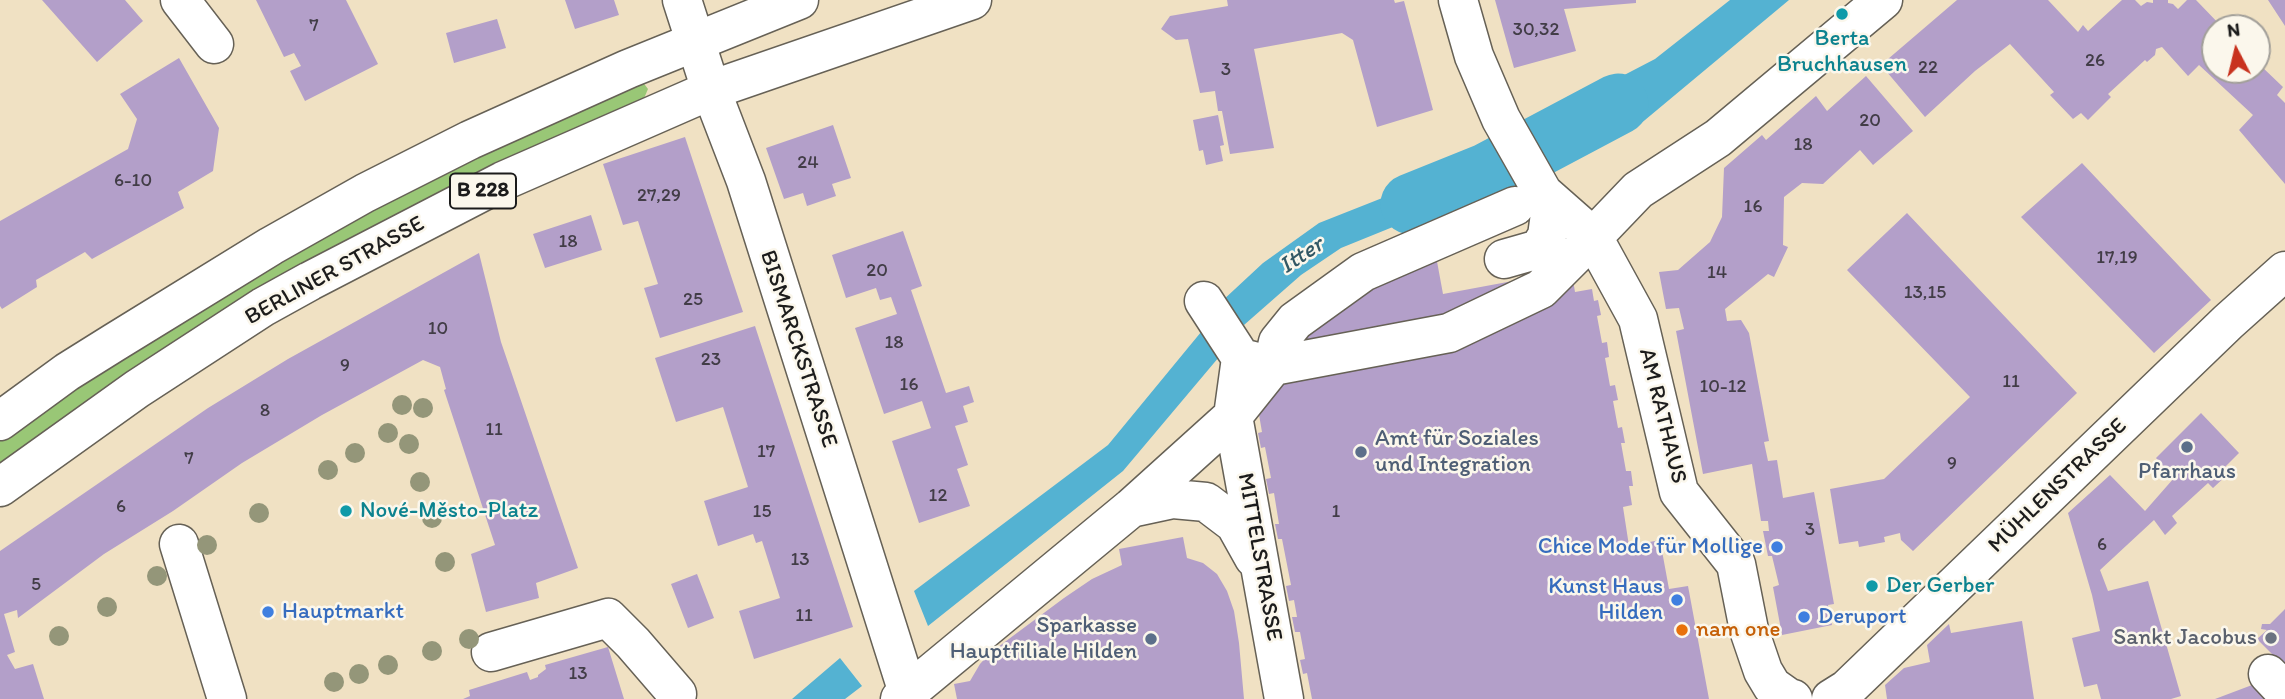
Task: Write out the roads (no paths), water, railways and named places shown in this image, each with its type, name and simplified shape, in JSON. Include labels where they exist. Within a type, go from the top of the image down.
[{"type":"street","points":[[180,0],[214,44]]},
{"type":"street","name":"BISMARCKSTRASSE","points":[[682,0],[711,90],[746,181],[906,697]]},
{"type":"street","name":"B 228","points":[[0,421],[67,372],[115,342],[271,246],[365,193],[470,140],[628,69],[799,0]]},
{"type":"street","name":"BERLINER STRASSE","points":[[0,487],[137,389],[263,307],[503,181],[711,90],[972,0]]},
{"type":"street","name":"AM RATHAUS","points":[[1458,0],[1474,56],[1501,119],[1529,199],[1583,247],[1638,319],[1679,492],[1737,564],[1749,631],[1757,656],[1772,686],[1790,699]]},
{"type":"street","points":[[1257,362],[1450,333],[1541,289],[1638,190],[1718,138],[1883,0]]},
{"type":"street","points":[[906,697],[975,650],[1025,595],[1131,508],[1233,416],[1257,362],[1295,321],[1363,272],[1529,199]]},
{"type":"street","name":"AM RATHAUS","points":[[1504,259],[1539,249],[1547,236],[1550,214],[1529,199]]},
{"type":"street","name":"MÜHLENSTRASSE","points":[[1831,699],[1847,690],[2228,322],[2285,271]]},
{"type":"street","points":[[1204,301],[1257,362]]},
{"type":"street","name":"MITTELSTRASSE","points":[[1233,416],[1284,699]]},
{"type":"street","points":[[1131,508],[1173,499],[1206,502],[1235,524],[1262,572]]},
{"type":"street","points":[[179,544],[227,699]]},
{"type":"street","points":[[491,652],[608,618],[633,642],[677,694]]},
{"type":"water","points":[[1730,0],[1789,0],[1639,125],[1556,164],[1534,122],[1655,59]]},
{"type":"water","points":[[1481,159],[1494,186],[1341,248],[1301,275],[1244,325],[1221,302],[1263,263],[1319,223]]},
{"type":"water","points":[[1206,326],[1219,357],[1123,471],[928,626],[914,591],[1108,445]]},
{"type":"water","points":[[840,658],[862,686],[845,699],[792,699]]},
{"type":"waterway","name":"Itter","points":[[1411,204],[1488,173],[1618,104]]},
{"type":"place","name":"Berta Bruchhausen","points":[[1842,14]]},
{"type":"place","name":"Pfarrhaus","points":[[2187,447]]},
{"type":"place","name":"Amt für Soziales und Integration","points":[[1361,452]]},
{"type":"place","name":"Nové-Město-Platz","points":[[346,511]]},
{"type":"place","name":"Chice Mode für Mollige","points":[[1777,547]]},
{"type":"place","name":"Der Gerber","points":[[1872,586]]},
{"type":"place","name":"Kunst Haus Hilden","points":[[1677,600]]},
{"type":"place","name":"Hauptmarkt","points":[[268,612]]},
{"type":"place","name":"Deruport","points":[[1804,617]]},
{"type":"place","name":"nam one","points":[[1682,630]]},
{"type":"place","name":"Sankt Jacobus","points":[[2271,638]]},
{"type":"place","name":"Sparkasse Hauptfiliale Hilden","points":[[1151,639]]}]
